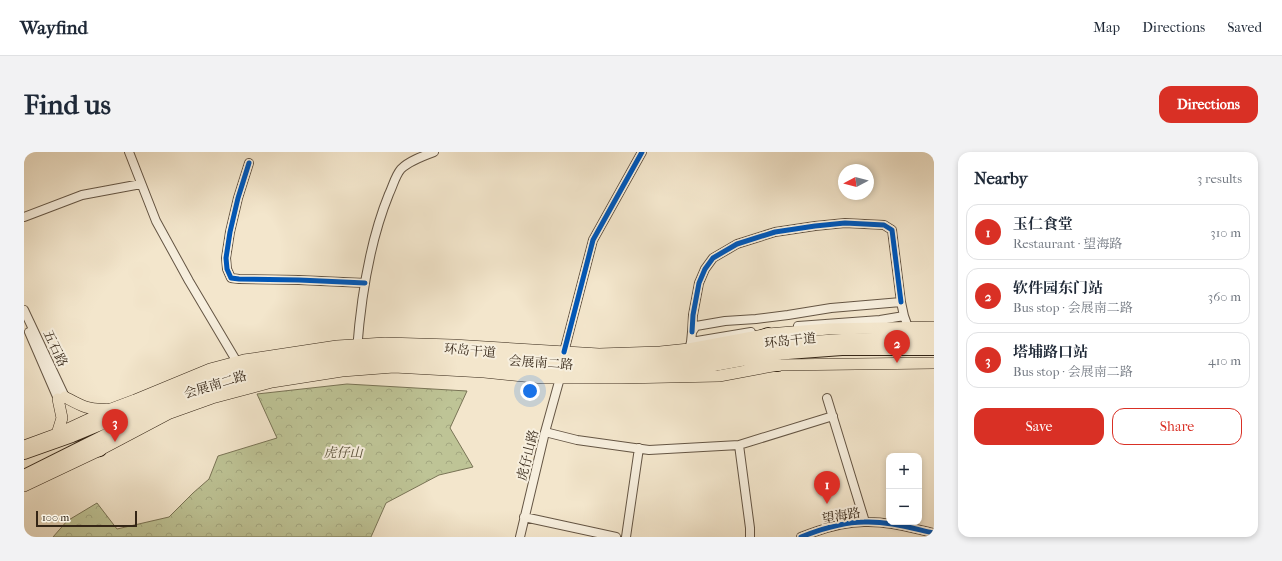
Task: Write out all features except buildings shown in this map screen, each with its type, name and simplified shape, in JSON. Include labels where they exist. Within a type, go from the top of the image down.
[{"type":"highway","points":[[727,357],[768,334]]},
{"type":"highway","name":"环岛干道","points":[[24,476],[69,455],[146,415],[193,396],[240,382],[285,372],[336,364],[383,358],[558,371],[594,373],[624,372],[695,368],[765,345],[842,340],[934,337]]},
{"type":"highway","name":"环岛干道","points":[[24,453],[72,436],[196,384],[226,374],[255,367],[357,348],[458,352],[581,363],[619,362],[702,355],[727,357],[842,349],[934,349]]},
{"type":"highway","points":[[727,357],[778,365]]},
{"type":"highway","points":[[193,375],[226,374]]},
{"type":"highway","points":[[69,455],[100,450]]},
{"type":"main road","points":[[24,446],[57,434],[111,409],[210,369],[237,362],[337,346],[357,348],[385,343],[453,345],[607,354],[660,352],[768,334],[828,329],[934,327]]},
{"type":"main road","name":"会展南二路","points":[[24,486],[100,450],[170,413],[212,398],[272,382],[342,370],[394,367],[560,378],[621,378],[719,376],[778,365],[934,363]]},
{"type":"main road","points":[[57,434],[62,418],[61,398],[89,409],[111,409]]},
{"type":"street","points":[[129,152],[156,221],[188,281],[237,362]]},
{"type":"street","points":[[357,348],[362,298],[375,236],[383,209],[398,174],[403,167],[432,152]]},
{"type":"street","points":[[564,352],[593,240],[642,152]]},
{"type":"street","points":[[249,163],[238,198],[230,232],[226,258],[227,269],[231,278],[365,283]]},
{"type":"street","points":[[24,217],[82,195],[141,184]]},
{"type":"street","points":[[904,316],[880,320],[776,328],[690,346],[693,315],[699,283],[705,269],[713,258],[725,253],[737,244],[775,232],[845,223],[884,225],[892,230],[901,302],[908,327]]},
{"type":"street","points":[[692,332],[696,326],[725,321],[756,319],[831,308],[901,302]]},
{"type":"street","name":"五石路","points":[[24,310],[61,398]]},
{"type":"street","name":"五石路","points":[[24,322],[61,398]]},
{"type":"street","name":"虎仔山路","points":[[520,537],[545,432],[560,378]]},
{"type":"street","points":[[827,398],[834,416],[865,522]]},
{"type":"street","points":[[545,432],[577,440],[649,450],[739,445],[834,416]]},
{"type":"street","points":[[739,445],[750,537]]},
{"type":"street","points":[[626,537],[639,448]]},
{"type":"street","points":[[524,517],[616,537]]},
{"type":"street","name":"望海路","points":[[800,537],[823,529],[850,523],[865,522],[892,524],[934,533]]},
{"type":"green space","name":"虎仔山","points":[[347,384],[467,391],[450,428],[473,467],[439,475],[386,503],[371,537],[53,537],[67,521],[97,503],[117,529],[169,517],[209,479],[218,456],[277,438],[257,394]]},
{"type":"cycle path","points":[[564,352],[593,240],[642,152]]},
{"type":"cycle path","points":[[249,163],[238,198],[230,232],[226,258],[227,269],[231,278],[365,283]]},
{"type":"cycle path","points":[[692,332],[693,315],[699,283],[705,269],[713,258],[737,244],[775,232],[815,226],[845,223],[884,225],[892,230],[901,302]]},
{"type":"cycle path","points":[[801,537],[832,526],[864,522],[890,524],[934,533]]},
{"type":"place","name":"软件园东门站","points":[[897,363]]},
{"type":"place","name":"塔埔路口站","points":[[115,442]]},
{"type":"place","name":"玉仁食堂","points":[[827,504]]}]
